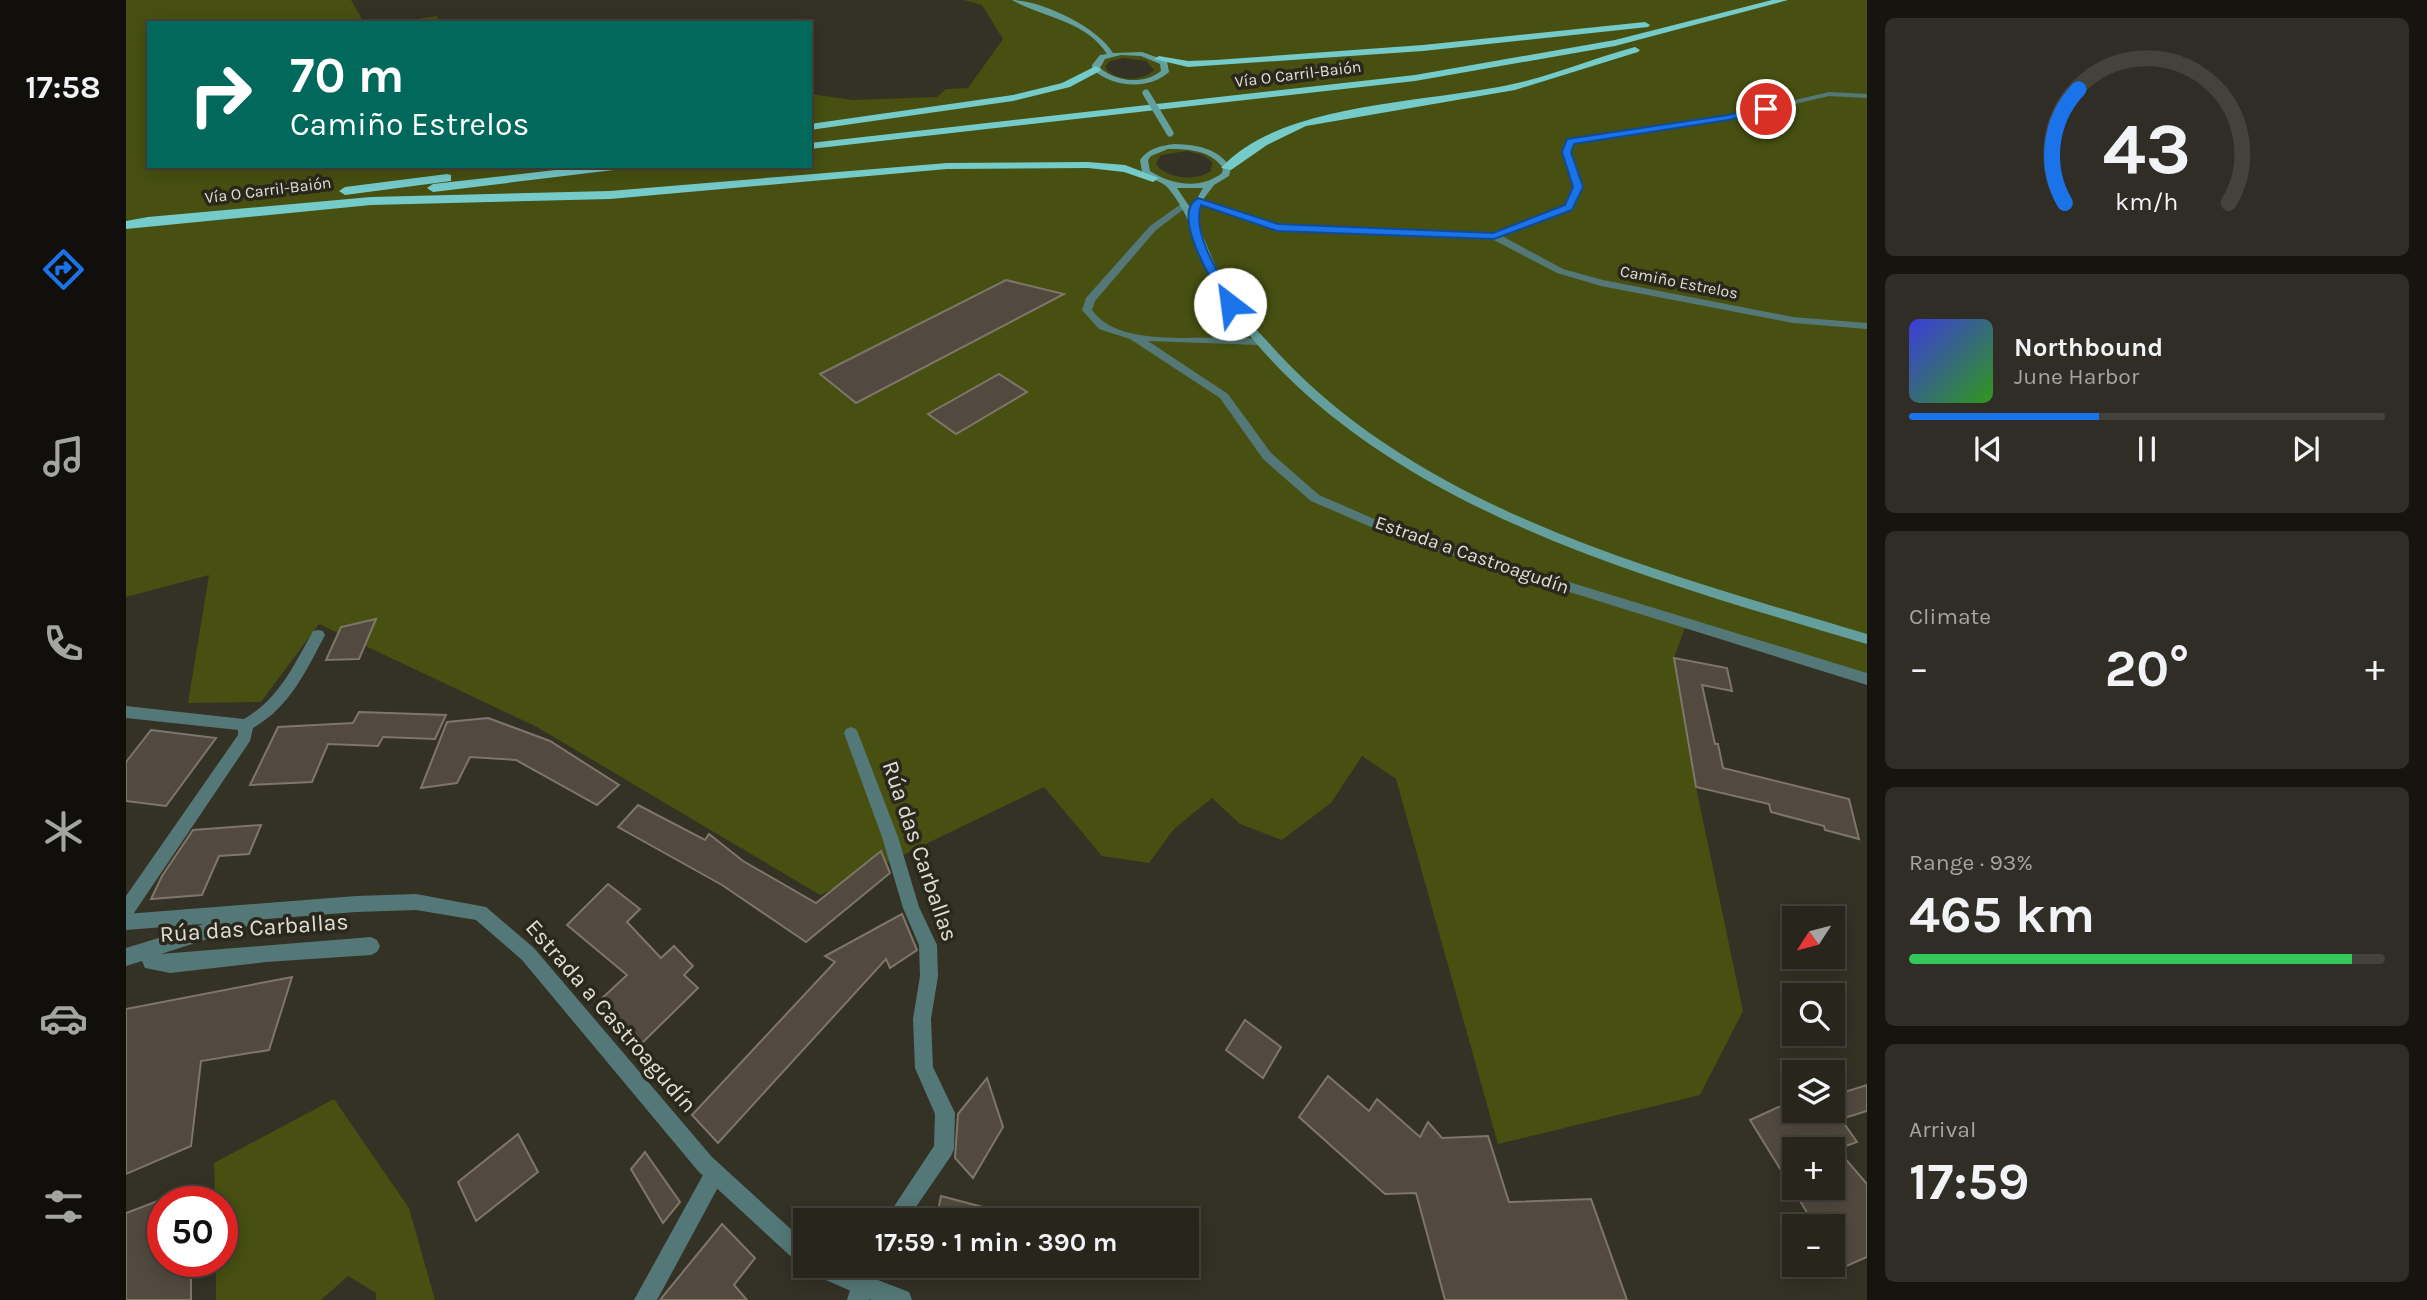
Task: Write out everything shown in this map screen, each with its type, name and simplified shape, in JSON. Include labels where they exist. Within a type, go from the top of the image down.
[{"type":"highway","points":[[1159,59],[1188,64],[1215,63],[1437,47],[1640,26],[1752,0]]},
{"type":"highway","name":"Vía O Carril-Baión","points":[[812,146],[1415,78],[1615,43],[1783,0]]},
{"type":"highway","points":[[1227,168],[1253,146],[1303,123],[1515,87],[1764,6]]},
{"type":"highway","points":[[812,127],[1013,98],[1066,85],[1096,69]]},
{"type":"highway","points":[[148,221],[371,201],[610,195],[947,166],[1088,164],[1125,169],[1153,177]]},
{"type":"highway","points":[[148,221],[517,168]]},
{"type":"highway","name":"Vía O Carril-Baión","points":[[126,225],[605,168]]},
{"type":"main road","points":[[1014,0],[1078,27],[1108,46],[1111,55]]},
{"type":"main road","points":[[1131,53],[1159,59],[1166,67],[1162,75],[1137,82],[1107,77],[1096,69],[1098,61],[1111,55],[1131,53]]},
{"type":"main road","points":[[1137,82],[1179,146]]},
{"type":"main road","points":[[1192,218],[1198,201],[1211,183],[1226,174],[1227,168],[1216,155],[1205,150],[1179,146],[1156,150],[1144,160],[1146,172],[1170,184],[1184,186],[1211,183]]},
{"type":"main road","points":[[1170,184],[1192,218],[1207,263],[1222,292],[1259,342],[1286,372],[1347,423],[1418,468],[1492,509],[1586,549],[1678,582],[1867,639]]},
{"type":"street","name":"Camiño Estrelos","points":[[1198,201],[1277,228],[1494,236],[1569,207],[1578,187],[1566,152],[1570,141],[1728,118],[1829,94],[1867,96]]},
{"type":"street","name":"Estrada a Castroagudín","points":[[1184,206],[1153,228],[1090,300],[1087,310],[1094,320],[1108,330],[1133,336],[1259,342]]},
{"type":"street","name":"Camiño Estrelos","points":[[1494,236],[1560,271],[1601,283],[1793,320],[1867,326]]},
{"type":"street","name":"Estrada a Castroagudín","points":[[1133,336],[1224,396],[1267,456],[1315,498],[1398,534],[1867,679]]},
{"type":"street","points":[[126,712],[246,725],[263,717],[283,699],[318,635]]},
{"type":"street","points":[[126,909],[245,737],[246,725]]},
{"type":"street","name":"Rúa das Carballas","points":[[851,733],[890,837],[911,908],[928,945],[929,976],[922,1019],[924,1068],[944,1113],[944,1149],[903,1208]]},
{"type":"street","name":"Estrada a Castroagudín","points":[[126,922],[416,902],[480,913],[528,954],[715,1173],[793,1245]]},
{"type":"street","name":"Rúa das Carballas","points":[[126,957],[274,911]]},
{"type":"street","name":"Rúa das Carballas","points":[[149,951],[151,962],[170,964],[266,953],[371,946]]},
{"type":"street","points":[[645,1300],[715,1173]]},
{"type":"street","points":[[835,1278],[859,1293],[901,1300]]},
{"type":"green space","points":[[126,0],[351,0],[362,19],[386,21],[147,21],[147,168],[812,168],[812,94],[853,100],[937,97],[946,89],[968,88],[1003,39],[982,5],[964,0],[1867,0],[1867,679],[1686,625],[1674,658],[1696,787],[1743,1011],[1700,1095],[1498,1144],[1396,779],[1362,756],[1331,803],[1282,840],[1240,824],[1212,798],[1174,829],[1149,863],[1102,856],[1044,787],[820,895],[537,727],[319,624],[261,702],[188,703],[209,575],[126,597]],"holes":[[[1124,58],[1146,61],[1154,70],[1143,77],[1122,78],[1105,67],[1110,61]],[[1187,151],[1203,155],[1212,162],[1211,171],[1199,176],[1178,176],[1165,172],[1156,163],[1161,155]]]},
{"type":"green space","points":[[437,16],[441,21],[404,21]]},
{"type":"green space","points":[[334,1099],[409,1208],[435,1300],[376,1300],[376,1293],[348,1276],[321,1300],[216,1300],[216,1277],[238,1277],[238,1186],[215,1186],[214,1163]]},
{"type":"building","points":[[1006,280],[1064,294],[856,403],[820,374]]},
{"type":"building","points":[[999,374],[1027,392],[956,434],[928,414]]},
{"type":"building","points":[[376,619],[359,659],[326,660],[341,627]]},
{"type":"building","points":[[1674,658],[1727,668],[1732,691],[1702,685],[1723,768],[1849,799],[1859,839],[1825,830],[1824,826],[1771,812],[1769,804],[1696,787]]},
{"type":"building","points":[[359,712],[446,715],[435,739],[383,737],[378,746],[328,744],[312,782],[250,785],[278,727],[353,723]]},
{"type":"building","points":[[488,718],[550,741],[619,785],[597,805],[516,760],[470,757],[457,783],[421,788],[447,722]]},
{"type":"building","points":[[151,730],[216,738],[166,806],[126,801],[126,762]]},
{"type":"building","points":[[638,805],[705,840],[709,834],[743,861],[816,903],[881,851],[890,873],[806,942],[722,885],[618,827]]},
{"type":"building","points":[[261,825],[249,854],[219,856],[202,895],[151,899],[162,876],[193,830]]},
{"type":"building","points":[[608,884],[640,909],[627,922],[661,958],[674,946],[693,966],[684,975],[698,988],[640,1045],[599,1001],[627,975],[567,925]]},
{"type":"building","points":[[902,914],[917,950],[890,968],[886,959],[718,1143],[692,1115],[835,962],[825,956]]},
{"type":"building","points":[[292,977],[269,1050],[201,1061],[191,1146],[126,1174],[126,1009]]},
{"type":"building","points":[[1245,1020],[1281,1047],[1263,1078],[1226,1050]]},
{"type":"building","points":[[1328,1076],[1369,1111],[1377,1099],[1420,1137],[1428,1122],[1442,1138],[1488,1136],[1509,1202],[1591,1199],[1627,1300],[1445,1300],[1416,1193],[1385,1194],[1299,1117]]},
{"type":"building","points":[[987,1078],[1003,1127],[973,1178],[955,1158],[958,1114]]},
{"type":"building","points":[[1867,1085],[1867,1111],[1845,1118],[1845,1092]]},
{"type":"building","points":[[1782,1105],[1782,1123],[1844,1123],[1857,1142],[1845,1146],[1845,1137],[1782,1137],[1782,1172],[1750,1120]]},
{"type":"building","points":[[518,1134],[538,1172],[476,1221],[458,1182]]},
{"type":"building","points":[[645,1152],[680,1202],[663,1223],[631,1169]]},
{"type":"building","points":[[1845,1158],[1867,1184],[1867,1257],[1845,1267],[1845,1214],[1808,1214],[1799,1200],[1845,1200]]},
{"type":"building","points":[[941,1196],[987,1208],[938,1208]]},
{"type":"building","points":[[147,1205],[147,1277],[191,1277],[191,1300],[126,1300],[126,1213]]},
{"type":"building","points":[[722,1224],[755,1258],[734,1285],[747,1300],[660,1300]]},
{"type":"route","points":[[1230,304],[1207,263],[1192,218],[1198,201],[1277,228],[1494,236],[1569,207],[1578,187],[1566,152],[1570,141],[1728,118],[1766,109]]}]
